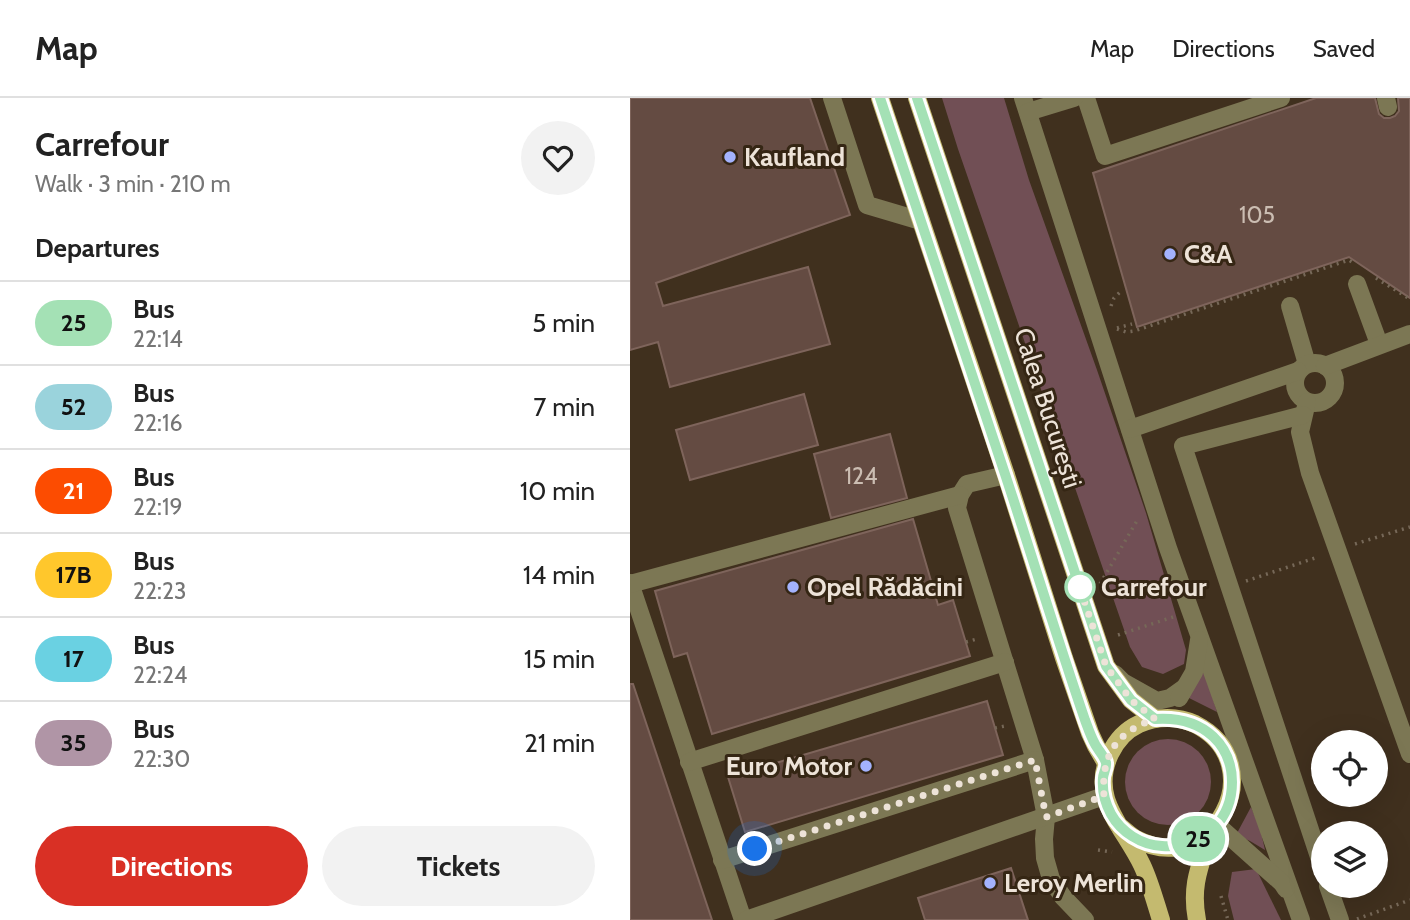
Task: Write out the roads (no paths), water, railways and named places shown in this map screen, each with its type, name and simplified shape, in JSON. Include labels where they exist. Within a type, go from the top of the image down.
[{"type":"main road","points":[[880,98],[1064,658],[1090,733],[1106,763]]},
{"type":"main road","name":"Calea București","points":[[917,98],[1106,666],[1131,700],[1163,718],[1188,721],[1203,728],[1216,739]]},
{"type":"main road","points":[[1161,920],[1150,882],[1110,812],[1104,796],[1103,779],[1113,747],[1124,734],[1139,724],[1163,718]]},
{"type":"main road","points":[[1196,920],[1194,886],[1214,828],[1225,813],[1232,792],[1231,769],[1226,753],[1216,739]]},
{"type":"main road","points":[[1119,826],[1136,839],[1154,846],[1175,847],[1194,842],[1214,828]]},
{"type":"street","points":[[832,98],[867,205],[921,221]]},
{"type":"street","points":[[1074,98],[1025,105],[1168,548],[1301,920]]},
{"type":"street","points":[[1086,98],[1105,156],[1281,98]]},
{"type":"street","points":[[1362,275],[1379,345]]},
{"type":"street","points":[[1290,306],[1310,367]]},
{"type":"street","points":[[1130,429],[1410,334]]},
{"type":"street","points":[[1310,367],[1333,375],[1334,389],[1331,395],[1320,403],[1183,446],[1311,832]]},
{"type":"street","points":[[1310,367],[1294,382],[1305,408],[1300,432],[1303,447],[1409,753]]},
{"type":"street","points":[[1006,475],[967,484],[960,495],[957,508],[1035,760],[1046,817],[1045,858],[1051,879],[1063,897],[1085,920]]},
{"type":"street","points":[[960,495],[630,583],[744,920],[1104,796]]},
{"type":"street","points":[[1163,718],[1175,707],[1194,672],[1199,636]]},
{"type":"street","points":[[689,762],[1004,662]]},
{"type":"street","points":[[1106,666],[1123,682],[1157,701],[1170,698],[1184,688]]},
{"type":"street","points":[[1216,739],[1222,733],[1225,723],[1224,706]]},
{"type":"street","points":[[722,860],[1035,760]]},
{"type":"street","points":[[1231,769],[1258,801]]},
{"type":"street","points":[[1214,828],[1282,883],[1293,899]]},
{"type":"street","points":[[1332,898],[1340,920]]},
{"type":"place","name":"Kaufland","points":[[730,157]]},
{"type":"place","name":"C&A","points":[[1170,254]]},
{"type":"place","name":"Opel Rădăcini","points":[[793,587]]},
{"type":"place","name":"Carrefour","points":[[1080,587]]},
{"type":"place","name":"Euro Motor","points":[[866,766]]},
{"type":"place","name":"Leroy Merlin","points":[[990,883]]}]
